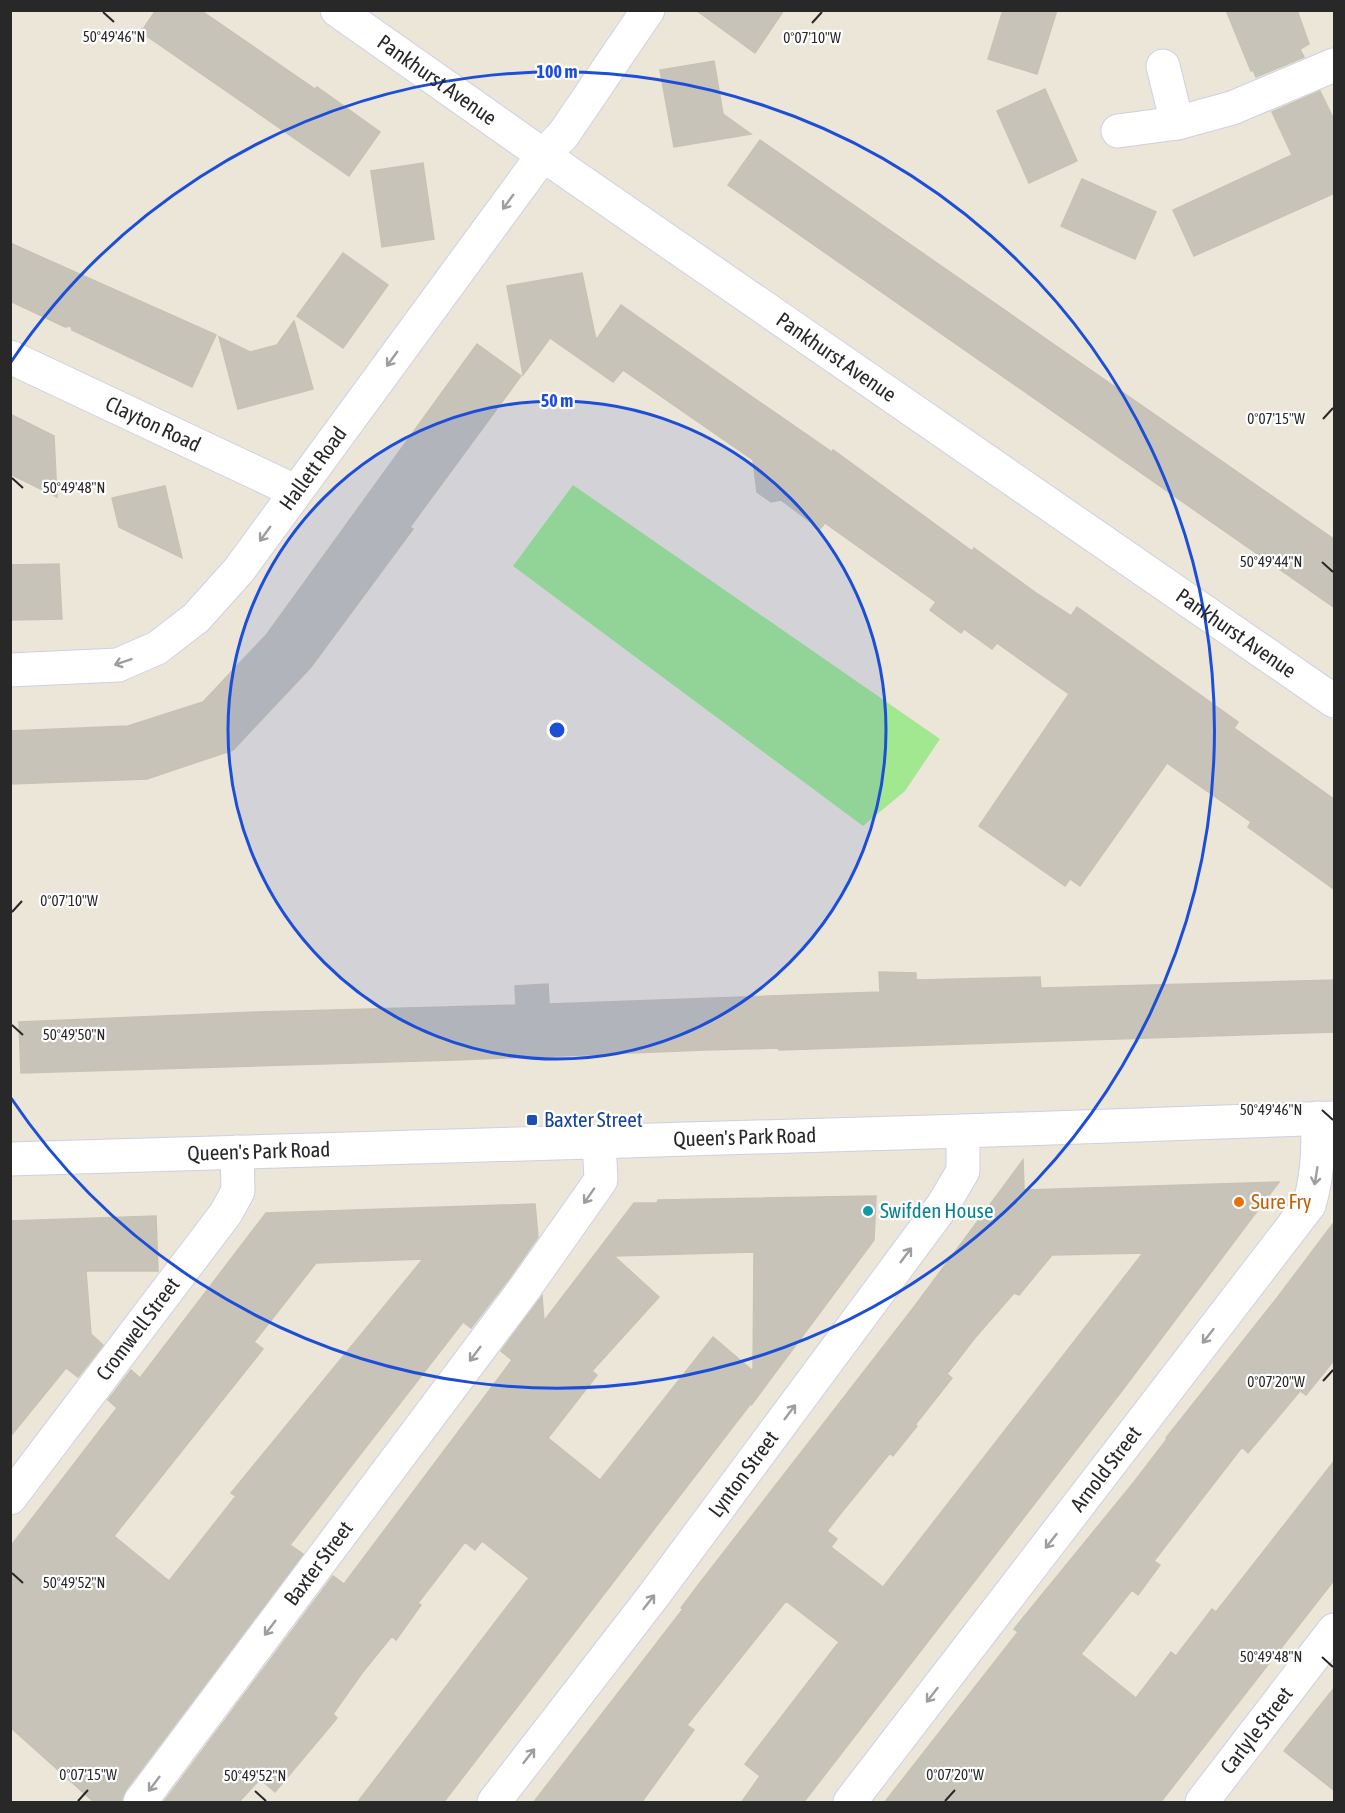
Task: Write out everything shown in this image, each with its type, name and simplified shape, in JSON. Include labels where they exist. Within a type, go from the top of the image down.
[{"type":"street","name":"Pankhurst Avenue","points":[[337,10],[543,155],[1335,701]]},
{"type":"street","name":"Hallett Road","points":[[10,670],[118,665],[157,648],[196,618],[239,570],[543,155],[562,135],[648,10]]},
{"type":"street","points":[[1118,131],[1177,123],[1232,108],[1335,65]]},
{"type":"street","points":[[1163,66],[1177,123]]},
{"type":"street","name":"Clayton Road","points":[[10,357],[282,485],[294,493]]},
{"type":"street","name":"Queen's Park Road","points":[[10,1159],[1326,1118]]},
{"type":"street","name":"Arnold Street","points":[[850,1803],[1309,1205],[1326,1118]]},
{"type":"street","name":"Lynton Street","points":[[494,1803],[654,1595],[943,1205],[963,1171],[963,1131]]},
{"type":"street","name":"Baxter Street","points":[[140,1803],[518,1298],[601,1180],[599,1141]]},
{"type":"street","name":"Cromwell Street","points":[[10,1498],[226,1213],[238,1191],[237,1152]]},
{"type":"street","name":"Carlyle Street","points":[[1202,1803],[1335,1630]]},
{"type":"green space","points":[[573,485],[940,739],[905,791],[863,826],[513,566]]},
{"type":"building","points":[[156,10],[200,10],[315,89],[317,87],[380,132],[349,176],[141,32]]},
{"type":"building","points":[[696,10],[784,10],[755,53]]},
{"type":"building","points":[[1003,10],[1057,10],[1037,74],[988,59]]},
{"type":"building","points":[[1226,10],[1297,10],[1309,44],[1300,49],[1304,57],[1256,77],[1253,70],[1251,71]]},
{"type":"building","points":[[714,61],[723,114],[751,134],[674,147],[660,70]]},
{"type":"building","points":[[1045,89],[1077,161],[1029,183],[997,111]]},
{"type":"building","points":[[1320,91],[1335,122],[1335,193],[1194,256],[1173,210],[1292,155],[1272,112]]},
{"type":"building","points":[[760,140],[1335,540],[1335,608],[728,185]]},
{"type":"building","points":[[423,163],[434,239],[382,247],[371,171]]},
{"type":"building","points":[[1082,179],[1156,212],[1135,259],[1061,226]]},
{"type":"building","points":[[10,243],[216,335],[192,387],[72,330],[71,326],[65,327],[10,301]]},
{"type":"building","points":[[343,253],[388,285],[343,348],[297,316]]},
{"type":"building","points":[[582,273],[596,340],[621,305],[832,452],[833,450],[972,551],[974,548],[1071,616],[1077,607],[1238,722],[1234,728],[1335,800],[1335,890],[1248,827],[1251,822],[1167,763],[1080,886],[1070,879],[1065,886],[979,826],[1069,694],[997,643],[992,649],[964,629],[961,633],[930,610],[936,602],[825,523],[820,529],[781,500],[771,502],[757,492],[753,460],[623,370],[613,382],[550,338],[523,375],[507,286]]},
{"type":"building","points":[[294,321],[313,389],[238,409],[219,337],[250,352],[277,345]]},
{"type":"building","points":[[477,344],[521,376],[410,527],[413,529],[311,667],[233,750],[147,779],[10,784],[10,731],[128,726],[203,702],[267,634]]},
{"type":"building","points":[[10,414],[54,436],[57,497],[10,474]]},
{"type":"building","points":[[165,486],[182,558],[119,527],[112,498]]},
{"type":"building","points":[[59,564],[62,619],[10,620],[10,565]]},
{"type":"building","points":[[879,972],[916,973],[916,980],[1040,977],[1041,988],[1335,980],[1335,1032],[21,1073],[19,1022],[257,1012],[516,1005],[515,986],[548,984],[549,1004],[880,992]]},
{"type":"building","points":[[1023,1160],[1024,1190],[1279,1182],[1124,1388],[803,1803],[741,1803],[760,1776],[745,1764],[839,1642],[786,1601],[687,1725],[694,1730],[641,1803],[533,1803],[683,1609],[681,1608],[699,1584],[914,1307]],"holes":[[[1143,1253],[883,1587],[831,1547],[837,1539],[827,1531],[890,1453],[893,1456],[917,1426],[915,1425],[952,1378],[947,1374],[974,1339],[1014,1293],[1019,1295],[1052,1255]]]},
{"type":"building","points":[[876,1196],[874,1240],[752,1404],[752,1402],[443,1803],[357,1803],[529,1578],[482,1541],[475,1550],[465,1542],[418,1603],[421,1605],[396,1640],[392,1636],[362,1673],[333,1714],[337,1718],[275,1792],[260,1779],[238,1803],[163,1803],[333,1576],[344,1584],[512,1360],[501,1351],[542,1296],[544,1321],[634,1203],[657,1203],[658,1200]],"holes":[[[754,1252],[753,1371],[713,1337],[600,1480],[548,1438],[597,1375],[592,1371],[659,1297],[614,1256]]]},
{"type":"building","points":[[535,1204],[538,1237],[471,1328],[463,1322],[290,1545],[303,1554],[125,1791],[122,1803],[95,1803],[10,1727],[10,1547],[117,1408],[108,1400],[131,1370],[140,1378],[266,1213]],"holes":[[[423,1259],[231,1493],[236,1496],[169,1581],[114,1536],[263,1349],[254,1342],[316,1263]]]},
{"type":"building","points":[[156,1216],[158,1271],[86,1271],[91,1334],[103,1345],[78,1377],[66,1368],[10,1437],[10,1221]]},
{"type":"building","points":[[1335,1221],[1335,1359],[1306,1395],[1300,1391],[1248,1453],[1242,1447],[1154,1561],[1160,1565],[1138,1595],[1132,1590],[1081,1654],[1136,1698],[1171,1652],[1176,1656],[1212,1609],[1216,1612],[1335,1460],[1335,1579],[1160,1803],[884,1803],[1018,1632],[1014,1629],[1134,1482]]},
{"type":"building","points":[[1335,1687],[1335,1791],[1284,1751]]},
{"type":"place","name":"Baxter Street","points":[[532,1120]]},
{"type":"place","name":"Sure Fry","points":[[1239,1202]]},
{"type":"place","name":"Swifden House","points":[[868,1211]]}]
